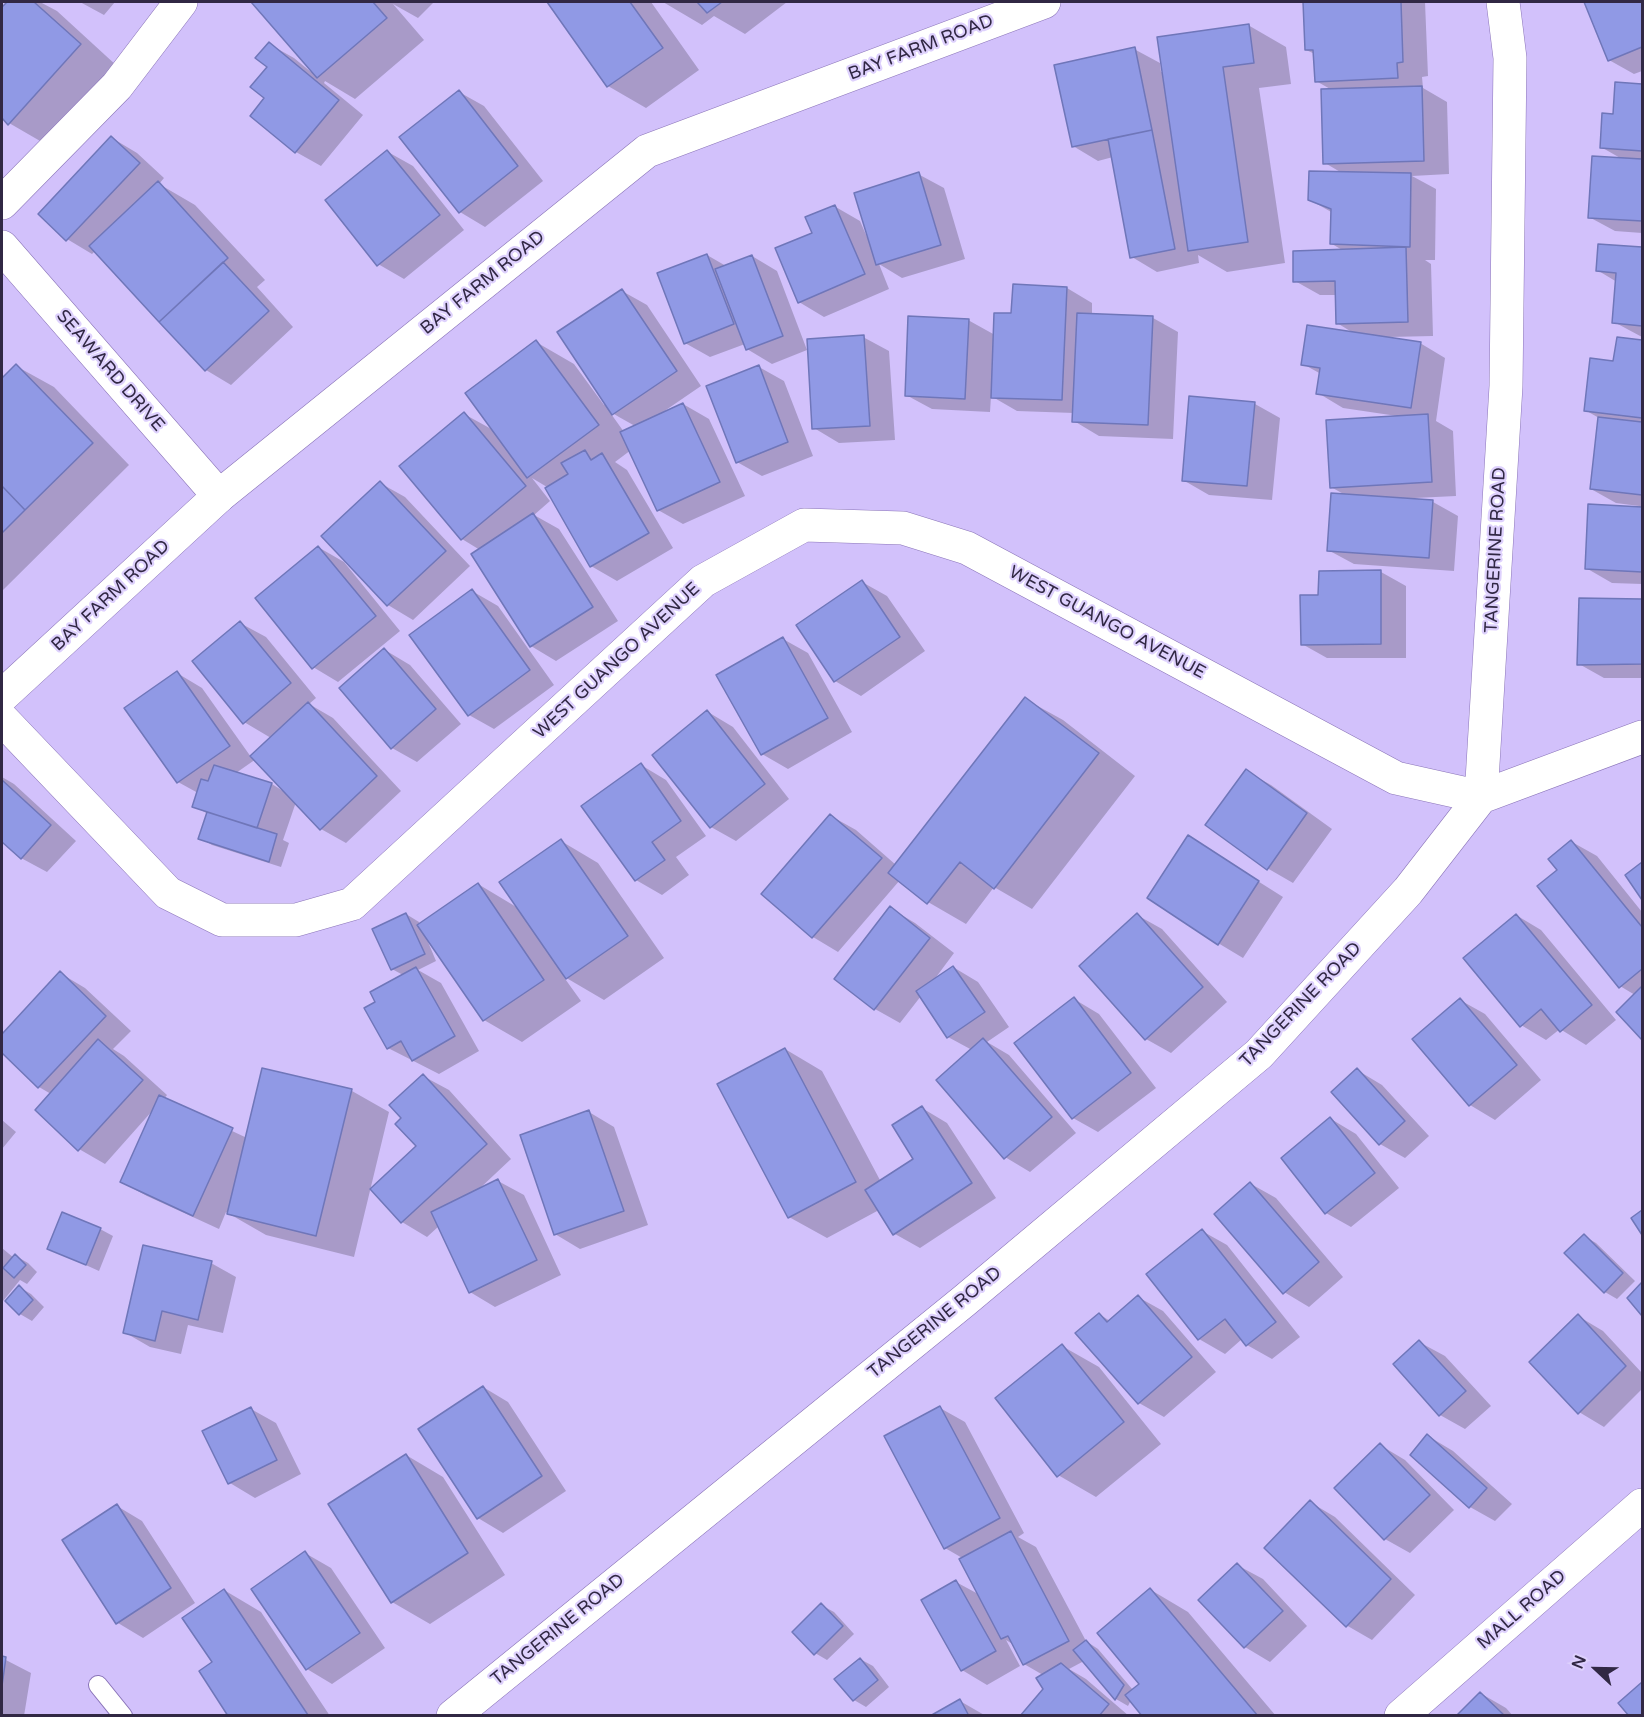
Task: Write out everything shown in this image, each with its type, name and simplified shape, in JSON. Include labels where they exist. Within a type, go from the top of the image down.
[{"type":"street","points":[[2,203],[117,86],[181,2]]},
{"type":"street","name":"BAY FARM ROAD","points":[[2,696],[219,496],[647,150],[1044,2]]},
{"type":"street","name":"TANGERINE ROAD","points":[[453,1716],[964,1301],[1258,1054],[1408,891],[1481,797],[1506,386],[1510,58],[1503,2]]},
{"type":"street","name":"SEAWARD DRIVE","points":[[2,247],[219,496]]},
{"type":"street","name":"WEST GUANGO AVENUE","points":[[2,719],[168,893],[222,920],[296,920],[352,904],[704,581],[804,525],[903,528],[967,548],[1396,778],[1481,797]]},
{"type":"street","points":[[1481,797],[1642,737]]},
{"type":"street","name":"MALL ROAD","points":[[1401,1716],[1642,1505]]},
{"type":"lane","points":[[98,1685],[123,1716]]},
{"type":"building","points":[[7,2],[34,2],[81,44],[8,125],[2,118],[2,7]]},
{"type":"building","points":[[251,2],[373,2],[387,18],[317,78]]},
{"type":"building","points":[[547,2],[630,2],[663,48],[607,87]]},
{"type":"building","points":[[697,2],[722,2],[707,13]]},
{"type":"building","points":[[1303,2],[1401,2],[1403,62],[1397,63],[1398,78],[1315,82],[1313,50],[1305,50]]},
{"type":"building","points":[[1584,2],[1642,2],[1642,47],[1608,61]]},
{"type":"building","points":[[1249,24],[1254,63],[1223,67],[1248,242],[1188,251],[1157,37]]},
{"type":"building","points":[[269,42],[339,100],[295,153],[250,116],[264,98],[250,87],[267,67],[255,58]]},
{"type":"building","points":[[1135,47],[1152,130],[1072,147],[1054,65]]},
{"type":"building","points":[[1615,82],[1642,84],[1642,151],[1600,148],[1602,113],[1613,114]]},
{"type":"building","points":[[1422,86],[1424,161],[1323,164],[1321,89]]},
{"type":"building","points":[[459,90],[518,166],[459,213],[399,137]]},
{"type":"building","points":[[1152,130],[1175,249],[1130,258],[1108,139]]},
{"type":"building","points":[[111,136],[140,163],[66,241],[38,214]]},
{"type":"building","points":[[387,150],[440,215],[377,266],[325,200]]},
{"type":"building","points":[[1592,156],[1642,159],[1642,221],[1588,218]]},
{"type":"building","points":[[1309,171],[1411,173],[1410,247],[1330,244],[1331,209],[1308,200]]},
{"type":"building","points":[[919,172],[941,245],[876,265],[854,193]]},
{"type":"building","points":[[158,181],[228,258],[159,322],[89,246]]},
{"type":"building","points":[[835,205],[865,274],[798,303],[775,248],[812,233],[805,217]]},
{"type":"building","points":[[1598,244],[1642,247],[1642,326],[1612,323],[1616,273],[1596,271]]},
{"type":"building","points":[[1406,247],[1408,322],[1336,324],[1335,281],[1293,282],[1293,251]]},
{"type":"building","points":[[707,254],[734,324],[684,344],[657,273]]},
{"type":"building","points":[[752,255],[783,336],[746,350],[715,269]]},
{"type":"building","points":[[223,262],[269,311],[205,371],[159,322]]},
{"type":"building","points":[[1013,284],[1067,287],[1062,400],[991,398],[994,313],[1011,313]]},
{"type":"building","points":[[622,289],[677,371],[612,415],[557,332]]},
{"type":"building","points":[[1077,313],[1153,316],[1148,425],[1072,422]]},
{"type":"building","points":[[908,316],[969,319],[965,399],[905,396]]},
{"type":"building","points":[[1307,325],[1421,342],[1411,408],[1316,394],[1320,368],[1301,365]]},
{"type":"building","points":[[864,335],[870,426],[812,429],[807,339]]},
{"type":"building","points":[[1617,337],[1642,340],[1642,418],[1584,411],[1590,358],[1613,361]]},
{"type":"building","points":[[536,340],[599,425],[527,478],[465,393]]},
{"type":"building","points":[[16,364],[93,443],[25,510],[2,486],[2,378]]},
{"type":"building","points":[[759,365],[788,442],[736,463],[706,386]]},
{"type":"building","points":[[1189,396],[1255,402],[1247,486],[1182,481]]},
{"type":"building","points":[[683,403],[720,482],[657,511],[620,432]]},
{"type":"building","points":[[464,412],[526,486],[461,540],[399,466]]},
{"type":"building","points":[[1428,414],[1432,482],[1330,488],[1326,420]]},
{"type":"building","points":[[1598,417],[1642,422],[1642,495],[1590,489]]},
{"type":"building","points":[[585,450],[591,460],[602,453],[649,533],[590,567],[545,488],[568,474],[561,463]]},
{"type":"building","points":[[380,481],[446,551],[387,606],[321,536]]},
{"type":"building","points":[[2,486],[25,510],[2,533]]},
{"type":"building","points":[[1331,493],[1433,500],[1429,558],[1327,551]]},
{"type":"building","points":[[1588,504],[1642,507],[1642,572],[1585,569]]},
{"type":"building","points":[[533,513],[593,607],[530,647],[471,554]]},
{"type":"building","points":[[318,546],[376,616],[312,669],[255,598]]},
{"type":"building","points":[[1381,570],[1381,644],[1301,645],[1300,595],[1318,595],[1319,571]]},
{"type":"building","points":[[862,580],[900,637],[834,682],[796,625]]},
{"type":"building","points":[[472,589],[530,670],[468,716],[409,635]]},
{"type":"building","points":[[1579,598],[1642,599],[1642,664],[1577,665]]},
{"type":"building","points":[[240,621],[291,683],[243,724],[192,661]]},
{"type":"building","points":[[783,637],[828,718],[761,755],[716,675]]},
{"type":"building","points":[[384,648],[436,709],[391,749],[339,688]]},
{"type":"building","points":[[177,671],[230,746],[177,783],[124,708]]},
{"type":"building","points":[[1025,697],[1099,753],[994,889],[960,862],[927,904],[888,873]]},
{"type":"building","points":[[308,702],[377,776],[320,830],[250,756]]},
{"type":"building","points":[[707,710],[765,784],[710,828],[652,755]]},
{"type":"building","points":[[641,763],[681,821],[652,842],[665,860],[635,881],[581,806]]},
{"type":"building","points":[[214,765],[272,783],[257,828],[192,807],[201,779],[208,781]]},
{"type":"building","points":[[1246,769],[1307,813],[1267,870],[1205,825]]},
{"type":"building","points":[[2,780],[51,825],[21,859],[2,842]]},
{"type":"building","points":[[207,812],[277,834],[269,862],[198,839]]},
{"type":"building","points":[[830,814],[882,858],[812,938],[761,894]]},
{"type":"building","points":[[1188,835],[1259,881],[1218,945],[1147,898]]},
{"type":"building","points":[[561,839],[628,936],[566,979],[499,882]]},
{"type":"building","points":[[1571,840],[1642,927],[1642,969],[1619,988],[1537,886],[1557,870],[1548,859]]},
{"type":"building","points":[[1642,862],[1642,900],[1625,875]]},
{"type":"building","points":[[478,883],[544,980],[483,1021],[417,925]]},
{"type":"building","points":[[890,906],[930,938],[874,1010],[834,979]]},
{"type":"building","points":[[406,913],[425,954],[391,970],[372,929]]},
{"type":"building","points":[[1137,913],[1203,987],[1145,1040],[1079,966]]},
{"type":"building","points":[[1516,914],[1592,1005],[1560,1032],[1541,1009],[1520,1027],[1463,958]]},
{"type":"building","points":[[953,966],[985,1012],[947,1038],[916,991]]},
{"type":"building","points":[[416,967],[455,1036],[412,1061],[401,1041],[387,1049],[364,1008],[375,1002],[370,992]]},
{"type":"building","points":[[60,971],[106,1016],[38,1088],[2,1053],[2,1034]]},
{"type":"building","points":[[1642,986],[1642,1040],[1616,1012]]},
{"type":"building","points":[[1074,997],[1131,1073],[1072,1119],[1014,1043]]},
{"type":"building","points":[[1460,998],[1517,1065],[1469,1106],[1412,1039]]},
{"type":"building","points":[[983,1038],[1052,1117],[1004,1159],[936,1080]]},
{"type":"building","points":[[98,1039],[143,1080],[78,1151],[35,1110]]},
{"type":"building","points":[[785,1048],[856,1182],[788,1218],[717,1084]]},
{"type":"building","points":[[262,1068],[352,1089],[316,1236],[227,1214]]},
{"type":"building","points":[[1357,1068],[1405,1121],[1379,1145],[1331,1092]]},
{"type":"building","points":[[423,1074],[487,1144],[401,1223],[370,1189],[416,1146],[395,1124],[401,1118],[389,1105]]},
{"type":"building","points":[[159,1095],[233,1128],[193,1216],[120,1182]]},
{"type":"building","points":[[922,1106],[972,1183],[893,1235],[865,1190],[913,1159],[892,1125]]},
{"type":"building","points":[[589,1110],[624,1211],[554,1235],[520,1135]]},
{"type":"building","points":[[1330,1117],[1375,1173],[1325,1214],[1281,1158]]},
{"type":"building","points":[[498,1179],[537,1260],[469,1293],[431,1212]]},
{"type":"building","points":[[1250,1182],[1319,1262],[1283,1294],[1214,1214]]},
{"type":"building","points":[[1642,1210],[1642,1235],[1631,1218]]},
{"type":"building","points":[[62,1212],[101,1228],[86,1265],[47,1249]]},
{"type":"building","points":[[1202,1229],[1276,1322],[1246,1346],[1225,1319],[1198,1340],[1146,1274]]},
{"type":"building","points":[[1584,1234],[1623,1273],[1604,1293],[1564,1253]]},
{"type":"building","points":[[143,1245],[212,1261],[198,1320],[162,1311],[155,1341],[123,1333]]},
{"type":"building","points":[[15,1254],[26,1265],[14,1278],[3,1268]]},
{"type":"building","points":[[1642,1282],[1642,1316],[1627,1298]]},
{"type":"building","points":[[19,1285],[33,1300],[19,1315],[5,1301]]},
{"type":"building","points":[[1138,1295],[1192,1357],[1138,1404],[1075,1333],[1099,1313],[1107,1322]]},
{"type":"building","points":[[1578,1314],[1626,1366],[1578,1414],[1529,1362]]},
{"type":"building","points":[[1419,1340],[1466,1391],[1439,1416],[1393,1364]]},
{"type":"building","points":[[1062,1344],[1124,1422],[1057,1477],[995,1398]]},
{"type":"building","points":[[483,1386],[542,1476],[477,1519],[418,1429]]},
{"type":"building","points":[[940,1406],[1000,1518],[944,1549],[884,1436]]},
{"type":"building","points":[[251,1407],[277,1460],[228,1484],[202,1431]]},
{"type":"building","points":[[1427,1434],[1487,1488],[1469,1508],[1410,1455]]},
{"type":"building","points":[[1380,1443],[1430,1495],[1384,1540],[1334,1488]]},
{"type":"building","points":[[406,1454],[468,1553],[391,1603],[328,1504]]},
{"type":"building","points":[[1310,1500],[1391,1579],[1346,1627],[1264,1548]]},
{"type":"building","points":[[117,1504],[171,1588],[116,1624],[62,1540]]},
{"type":"building","points":[[1011,1531],[1069,1641],[1023,1665],[1008,1636],[1001,1639],[959,1559]]},
{"type":"building","points":[[305,1551],[360,1633],[306,1670],[251,1589]]},
{"type":"building","points":[[1237,1563],[1283,1611],[1244,1648],[1198,1600]]},
{"type":"building","points":[[956,1580],[996,1651],[961,1671],[921,1600]]},
{"type":"building","points":[[1150,1588],[1258,1716],[1142,1716],[1125,1695],[1139,1684],[1097,1633]]},
{"type":"building","points":[[224,1589],[308,1716],[228,1716],[199,1671],[212,1662],[182,1618]]},
{"type":"building","points":[[821,1603],[843,1626],[814,1655],[792,1632]]},
{"type":"building","points":[[1086,1640],[1124,1685],[1115,1700],[1073,1650]]},
{"type":"building","points":[[2,1656],[6,1657],[2,1686]]},
{"type":"building","points":[[860,1658],[878,1680],[853,1701],[834,1679]]},
{"type":"building","points":[[1061,1663],[1109,1704],[1099,1716],[1020,1716],[1043,1689],[1036,1678]]},
{"type":"building","points":[[1642,1682],[1642,1716],[1629,1716],[1618,1703]]},
{"type":"building","points":[[1480,1692],[1505,1716],[1456,1716]]},
{"type":"building","points":[[960,1699],[969,1716],[930,1716]]}]
